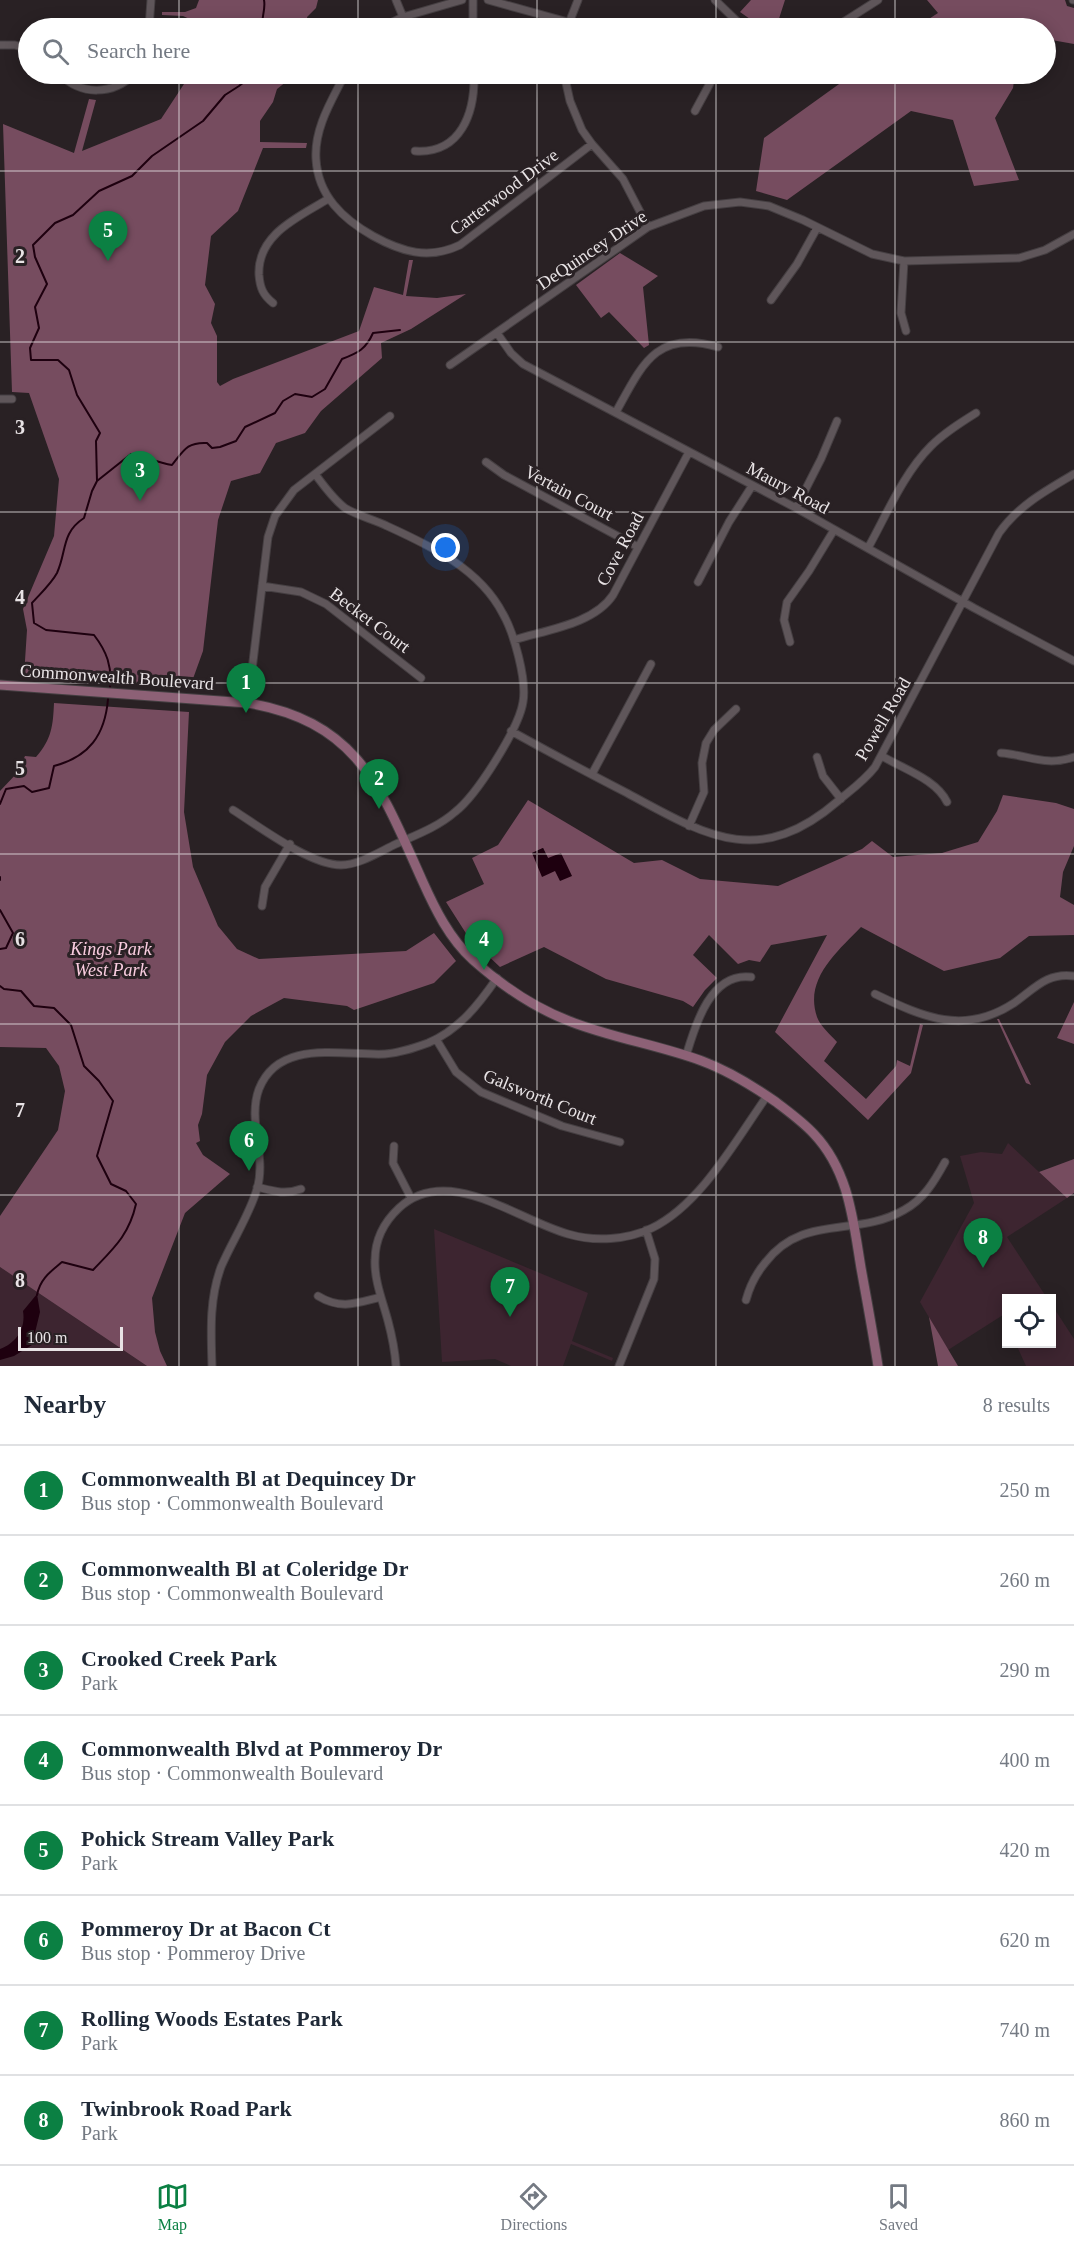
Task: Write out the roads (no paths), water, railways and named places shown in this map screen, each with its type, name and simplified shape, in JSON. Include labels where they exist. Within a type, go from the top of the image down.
[{"type":"street","points":[[150,18],[151,0]]},
{"type":"street","points":[[396,0],[403,16]]},
{"type":"street","points":[[399,18],[462,0]]},
{"type":"street","points":[[473,0],[473,18]]},
{"type":"street","points":[[488,0],[545,18]]},
{"type":"street","points":[[570,18],[578,0]]},
{"type":"street","points":[[715,0],[734,18]]},
{"type":"street","points":[[850,18],[878,0]]},
{"type":"street","points":[[0,45],[18,46]]},
{"type":"street","points":[[74,84],[99,91],[120,84]]},
{"type":"street","name":"Carterwood Drive","points":[[340,84],[316,140],[317,167],[328,199],[351,223],[391,246],[415,253],[440,252],[466,242],[592,144]]},
{"type":"street","points":[[415,151],[425,152],[439,148],[461,131],[474,100],[474,84]]},
{"type":"street","points":[[566,84],[575,116],[592,144],[623,179],[648,227]]},
{"type":"street","points":[[695,111],[710,84]]},
{"type":"street","points":[[273,303],[265,296],[260,283],[259,266],[265,246],[283,227],[328,199]]},
{"type":"street","name":"DeQuincey Drive","points":[[450,365],[648,227],[704,206],[740,202],[760,204],[779,210],[872,254],[904,261],[1018,258],[1045,250],[1074,234]]},
{"type":"street","points":[[771,300],[797,264],[817,228]]},
{"type":"street","points":[[904,261],[901,313],[906,331]]},
{"type":"street","name":"Maury Road","points":[[497,333],[511,354],[523,364],[796,508],[1074,661]]},
{"type":"street","points":[[616,412],[640,369],[658,352],[672,345],[687,342],[700,342],[718,347]]},
{"type":"street","points":[[0,399],[12,399]]},
{"type":"street","points":[[868,548],[914,466],[942,436],[976,413]]},
{"type":"street","points":[[248,703],[268,537],[275,516],[290,495],[390,416]]},
{"type":"street","points":[[796,508],[837,421]]},
{"type":"street","name":"Cove Road","points":[[514,640],[594,614],[613,595],[689,452]]},
{"type":"street","name":"Vertain Court","points":[[486,462],[504,475],[638,547]]},
{"type":"street","points":[[233,810],[321,862],[343,865],[360,861],[442,822],[466,803],[484,779],[521,710],[524,694],[514,640],[496,601],[471,573],[451,560],[399,531],[347,509],[315,474]]},
{"type":"street","name":"Powell Road","points":[[511,731],[689,826],[724,838],[754,840],[773,837],[806,825],[865,779],[882,756],[1006,523],[1024,505],[1074,474]]},
{"type":"street","points":[[699,582],[729,522],[752,486]]},
{"type":"street","points":[[790,642],[784,620],[787,602],[834,530]]},
{"type":"street","name":"Becket Court","points":[[262,586],[301,592],[326,604],[421,678]]},
{"type":"street","points":[[591,774],[651,664]]},
{"type":"street","name":"Commonwealth Boulevard","points":[[0,685],[248,703],[297,716],[322,729],[344,745],[362,763],[376,783],[435,909],[447,930],[475,962],[532,1002],[567,1020],[686,1056],[732,1074],[801,1121],[827,1150],[845,1185],[854,1224],[878,1366]]},
{"type":"street","points":[[689,826],[704,792],[702,763],[706,742],[714,730],[736,709]]},
{"type":"street","points":[[1001,753],[1047,762],[1074,757]]},
{"type":"street","points":[[882,756],[932,784],[943,794],[947,802]]},
{"type":"street","points":[[817,757],[822,776],[841,799]]},
{"type":"street","points":[[262,906],[265,887],[290,844]]},
{"type":"street","points":[[686,1056],[697,1020],[709,1000],[731,979],[741,976],[751,977]]},
{"type":"street","points":[[875,994],[925,1016],[954,1021],[966,1020],[996,1013],[1037,983],[1052,977],[1074,976]]},
{"type":"street","points":[[212,1366],[211,1315],[215,1287],[257,1187],[260,1161],[256,1098],[264,1079],[276,1066],[303,1053],[387,1053],[409,1049],[436,1039],[469,1015],[497,978]]},
{"type":"street","name":"Galsworth Court","points":[[436,1039],[456,1071],[481,1092],[562,1126],[620,1142]]},
{"type":"street","points":[[396,1366],[393,1341],[374,1264],[377,1241],[388,1219],[411,1198],[438,1191],[462,1193],[556,1231],[579,1237],[609,1238],[646,1230],[670,1218],[695,1195],[767,1096]]},
{"type":"street","points":[[394,1146],[393,1163],[411,1198]]},
{"type":"street","points":[[746,1300],[753,1278],[772,1253],[784,1243],[805,1233],[886,1218],[916,1202],[932,1185],[945,1162]]},
{"type":"street","points":[[257,1187],[281,1193],[301,1189]]},
{"type":"street","points":[[619,1366],[654,1279],[655,1259],[646,1230]]},
{"type":"street","points":[[318,1296],[337,1304],[381,1297]]},
{"type":"waterway","points":[[262,18],[264,0]]},
{"type":"waterway","points":[[97,481],[96,441],[100,433],[77,395],[69,370],[58,360],[31,360],[30,348],[39,328],[35,307],[47,284],[35,257],[33,245],[55,223],[73,215],[99,191],[132,176],[152,156],[203,121],[225,95],[242,84]]},
{"type":"waterway","points":[[110,687],[108,660],[94,635],[46,630],[34,623],[32,603],[57,573],[68,536],[84,518],[97,481],[131,454],[172,465],[183,451],[195,444],[207,443],[212,448],[236,441],[245,427],[275,413],[283,401],[295,394],[312,397],[325,389],[342,359],[361,350],[373,333],[400,330]]},
{"type":"waterway","points":[[0,804],[6,789],[24,786],[32,792],[49,788],[54,766],[77,757],[93,743],[99,734],[108,699]]},
{"type":"waterway","points":[[0,910],[13,933],[6,948],[0,949]]},
{"type":"waterway","points":[[0,986],[4,989],[21,991],[34,1006],[54,1008],[71,1025],[84,1066],[99,1081],[113,1101],[97,1156],[111,1184],[126,1191],[136,1204],[125,1233],[93,1270],[62,1262],[43,1280],[37,1295]]},
{"type":"place","name":"Pohick Stream Valley Park","points":[[108,261]]},
{"type":"place","name":"Crooked Creek Park","points":[[140,501]]},
{"type":"place","name":"Commonwealth Bl at Dequincey Dr","points":[[246,713]]},
{"type":"place","name":"Commonwealth Bl at Coleridge Dr","points":[[379,809]]},
{"type":"place","name":"Commonwealth Blvd at Pommeroy Dr","points":[[484,970]]},
{"type":"place","name":"Pommeroy Dr at Bacon Ct","points":[[249,1171]]},
{"type":"place","name":"Twinbrook Road Park","points":[[983,1268]]},
{"type":"place","name":"Rolling Woods Estates Park","points":[[510,1317]]},
{"type":"park label","name":"Kings Park West Park","points":[[111,959]]}]
